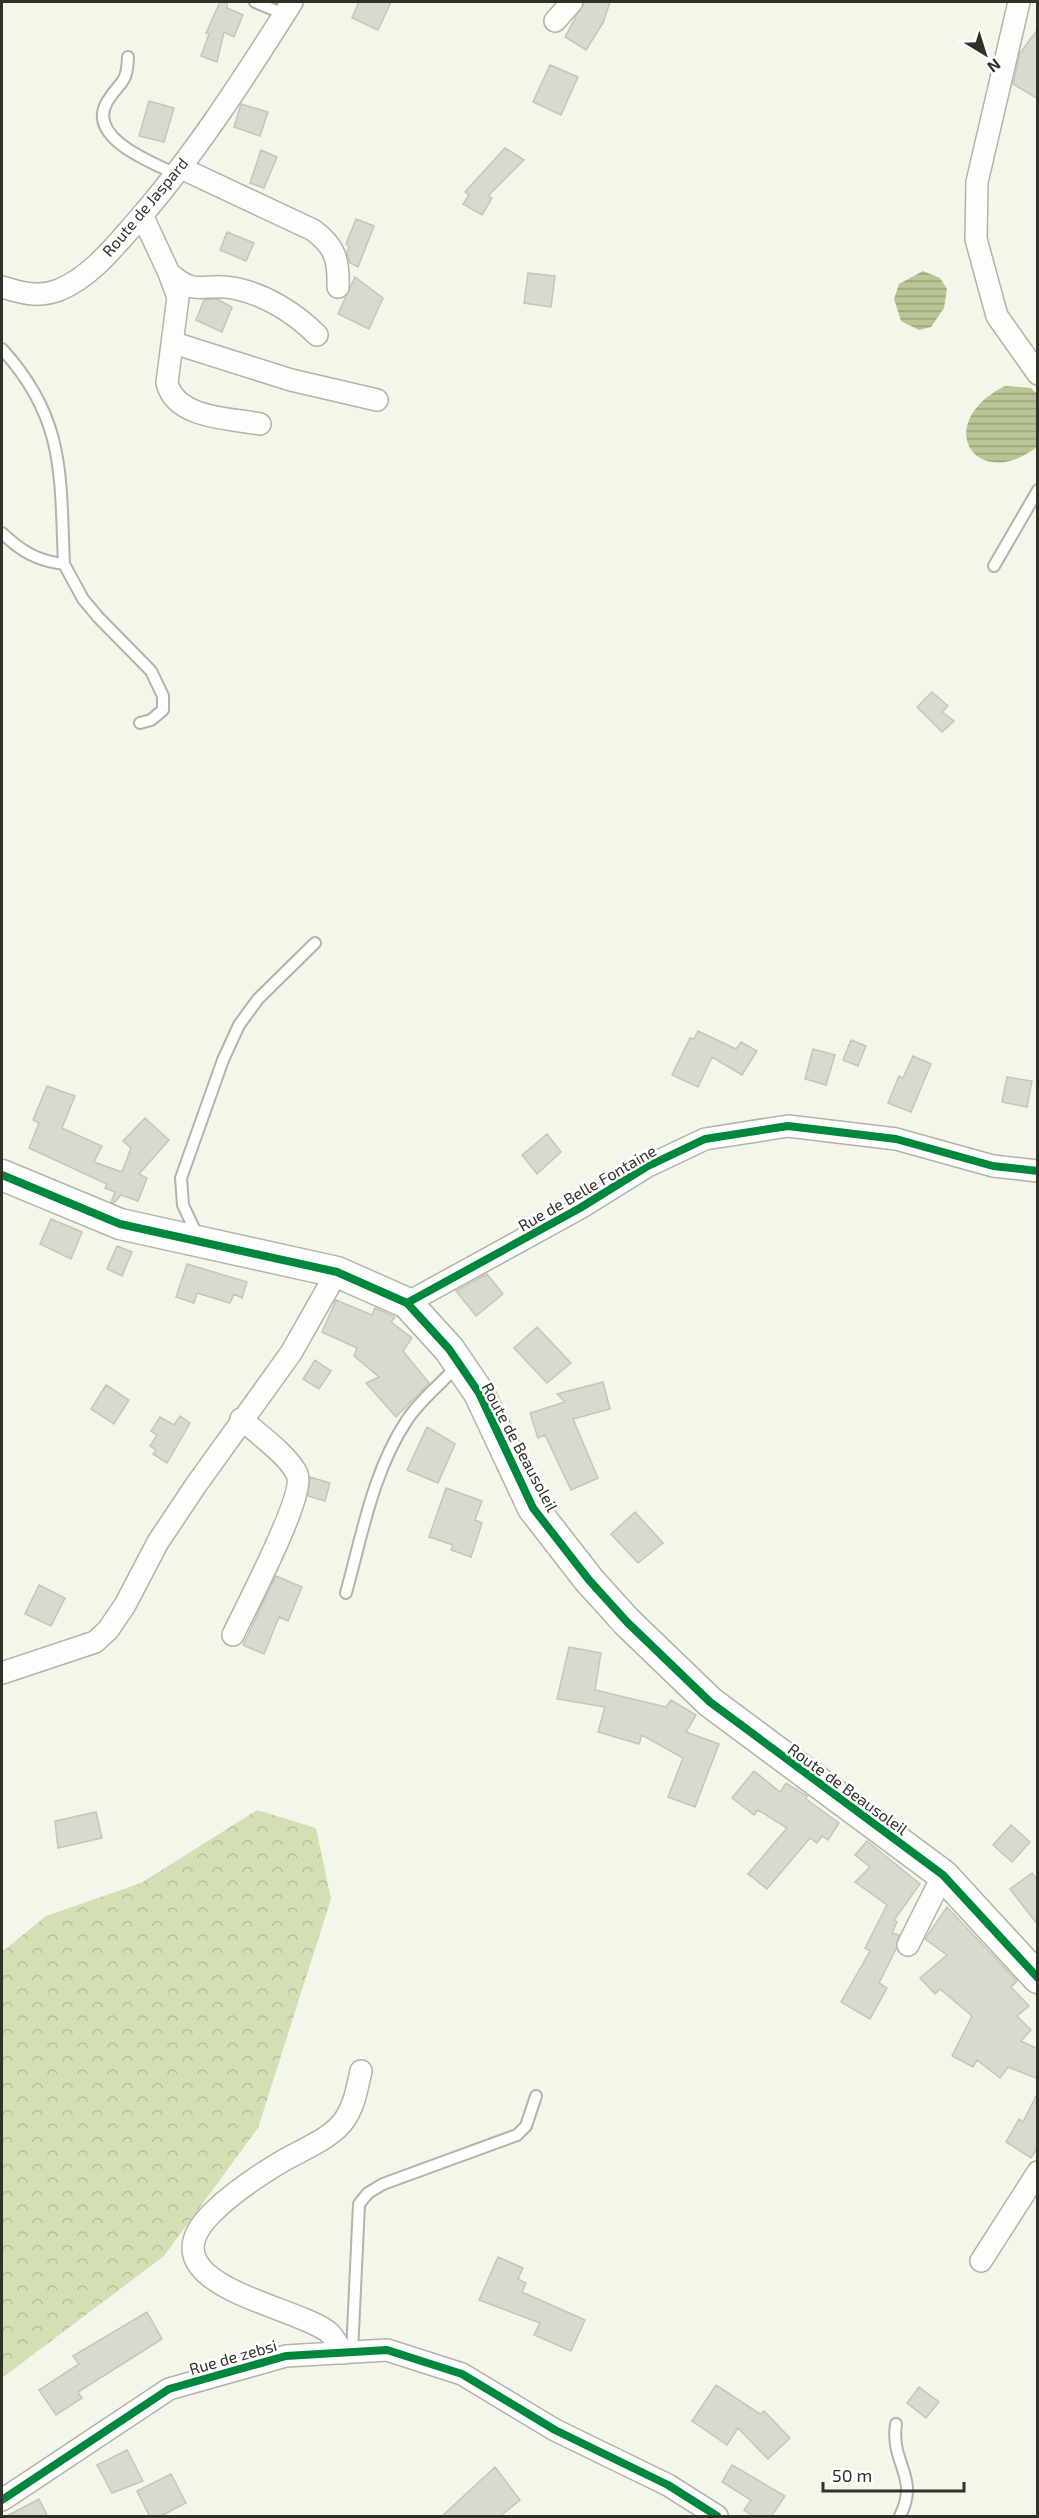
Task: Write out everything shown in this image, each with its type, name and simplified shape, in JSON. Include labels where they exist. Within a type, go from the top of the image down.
[{"type":"street","points":[[555,21],[572,2]]},
{"type":"street","points":[[1019,2],[977,182],[976,240],[998,316],[1038,374]]},
{"type":"street","name":"Route de Jaspard","points":[[2,287],[34,296],[60,290],[88,272],[142,215],[179,171],[288,8]]},
{"type":"street","points":[[179,171],[313,230],[326,239],[333,248],[339,264],[338,287]]},
{"type":"street","points":[[142,215],[178,297],[174,343],[170,355],[167,383],[177,401],[191,410],[260,424]]},
{"type":"street","points":[[169,273],[190,288],[233,288],[264,299],[297,315],[317,335]]},
{"type":"street","points":[[174,343],[291,380],[377,400]]},
{"type":"street","name":"Rue de Belle Fontaine","points":[[407,1304],[580,1208],[646,1167],[705,1139],[788,1126],[897,1139],[993,1166],[1038,1171]]},
{"type":"street","name":"Route de Beausoleil","points":[[2,1175],[120,1224],[337,1272],[407,1304],[459,1364],[478,1393],[533,1508],[589,1580],[627,1622],[710,1702],[943,1875],[1038,1978]]},
{"type":"street","points":[[2,1673],[95,1641],[108,1630],[125,1605],[158,1542],[241,1419],[291,1353],[337,1272]]},
{"type":"street","points":[[233,1635],[293,1509],[299,1485],[293,1467],[241,1419]]},
{"type":"street","points":[[908,1945],[943,1875]]},
{"type":"street","points":[[347,2353],[326,2331],[216,2283],[199,2268],[193,2257],[193,2242],[210,2215],[240,2188],[324,2137],[344,2121],[354,2101],[361,2071]]},
{"type":"street","points":[[981,2262],[1038,2172]]},
{"type":"street","name":"Rue de zebsi","points":[[2,2500],[169,2390],[286,2356],[387,2350],[462,2374],[555,2430],[668,2485],[716,2516]]},
{"type":"lane","points":[[255,2],[288,8]]},
{"type":"lane","points":[[128,57],[125,80],[104,108],[103,117],[106,127],[126,149],[179,171]]},
{"type":"lane","points":[[2,349],[33,389],[50,423],[58,459],[64,564],[83,599],[151,671],[159,684],[163,710],[151,720],[140,723]]},
{"type":"lane","points":[[994,566],[1038,490]]},
{"type":"lane","points":[[2,533],[31,556],[44,562],[64,564]]},
{"type":"lane","points":[[201,1243],[183,1205],[181,1178],[187,1154],[239,1025],[258,999],[315,943]]},
{"type":"lane","points":[[346,1593],[379,1473],[393,1441],[408,1417],[459,1364]]},
{"type":"lane","points":[[347,2353],[359,2204],[368,2193],[383,2184],[517,2135],[526,2127],[536,2096]]},
{"type":"lane","points":[[896,2424],[894,2440],[909,2488],[907,2501],[900,2517]]},
{"type":"green space","points":[[257,1810],[316,1828],[331,1899],[258,2128],[164,2256],[2,2378],[2,1952],[46,1916],[141,1883]]},
{"type":"shaded area","points":[[923,271],[940,278],[947,289],[944,308],[931,327],[919,330],[901,321],[894,299],[899,284]]},
{"type":"shaded area","points":[[1005,386],[1031,388],[1037,394],[1037,447],[1015,459],[995,462],[980,458],[970,448],[966,434],[970,418],[983,401]]},
{"type":"building","points":[[220,2],[227,2],[227,8],[243,15],[234,37],[224,32],[217,62],[201,56],[209,34],[206,33]]},
{"type":"building","points":[[359,2],[391,2],[378,30],[352,18]]},
{"type":"building","points":[[584,2],[610,2],[603,23],[586,50],[565,37]]},
{"type":"building","points":[[1038,29],[1038,99],[1013,84],[1020,53]]},
{"type":"building","points":[[550,65],[578,77],[561,115],[533,102]]},
{"type":"building","points":[[149,101],[174,108],[164,142],[139,136]]},
{"type":"building","points":[[241,104],[268,112],[260,136],[234,127]]},
{"type":"building","points":[[505,148],[524,160],[488,196],[492,198],[482,215],[463,204],[469,195],[465,192]]},
{"type":"building","points":[[261,150],[277,157],[264,188],[250,183]]},
{"type":"building","points":[[356,219],[374,226],[358,267],[350,263],[347,253],[349,246],[346,244]]},
{"type":"building","points":[[227,232],[254,243],[246,261],[220,250]]},
{"type":"building","points":[[528,273],[555,276],[551,307],[524,303]]},
{"type":"building","points":[[355,277],[383,298],[369,329],[338,314]]},
{"type":"building","points":[[217,299],[232,307],[222,332],[196,320],[204,300]]},
{"type":"building","points":[[932,692],[948,706],[942,712],[954,721],[942,732],[917,707]]},
{"type":"building","points":[[698,1031],[736,1049],[741,1042],[757,1051],[742,1075],[712,1057],[698,1087],[672,1075],[690,1038],[694,1039]]},
{"type":"building","points":[[851,1040],[866,1046],[858,1066],[843,1060]]},
{"type":"building","points":[[813,1049],[835,1055],[826,1085],[805,1079]]},
{"type":"building","points":[[913,1056],[931,1064],[911,1112],[888,1103],[899,1076],[903,1078]]},
{"type":"building","points":[[1007,1077],[1032,1081],[1027,1107],[1002,1102]]},
{"type":"building","points":[[47,1086],[75,1096],[62,1128],[102,1146],[94,1162],[122,1172],[131,1148],[123,1141],[145,1118],[169,1140],[139,1174],[147,1178],[138,1201],[121,1195],[114,1203],[111,1202],[115,1192],[105,1188],[107,1184],[29,1148],[39,1123],[33,1120]]},
{"type":"building","points":[[547,1134],[561,1152],[537,1174],[522,1155]]},
{"type":"building","points":[[51,1219],[82,1232],[71,1259],[40,1244]]},
{"type":"building","points":[[117,1246],[132,1252],[122,1276],[107,1269]]},
{"type":"building","points":[[187,1264],[247,1282],[242,1298],[234,1294],[230,1303],[197,1293],[194,1303],[176,1297]]},
{"type":"building","points":[[487,1274],[503,1294],[476,1316],[456,1291]]},
{"type":"building","points":[[336,1300],[372,1315],[375,1308],[395,1317],[391,1322],[412,1338],[403,1351],[429,1383],[396,1417],[366,1383],[379,1377],[354,1356],[357,1348],[322,1332]]},
{"type":"building","points":[[537,1327],[571,1363],[547,1383],[514,1348]]},
{"type":"building","points":[[315,1360],[331,1371],[319,1389],[303,1379]]},
{"type":"building","points":[[603,1382],[610,1409],[573,1419],[598,1478],[571,1490],[545,1435],[538,1438],[530,1413],[565,1402],[557,1394]]},
{"type":"building","points":[[106,1385],[129,1400],[114,1424],[91,1409]]},
{"type":"building","points":[[180,1416],[190,1423],[167,1463],[153,1454],[156,1450],[150,1446],[157,1435],[151,1431],[160,1417],[174,1425]]},
{"type":"building","points":[[427,1427],[455,1444],[438,1483],[407,1470]]},
{"type":"building","points":[[310,1477],[330,1483],[325,1501],[308,1496]]},
{"type":"building","points":[[446,1488],[482,1501],[475,1520],[482,1523],[471,1557],[451,1550],[453,1545],[429,1537]]},
{"type":"building","points":[[635,1512],[663,1543],[638,1563],[611,1534]]},
{"type":"building","points":[[276,1576],[302,1587],[288,1621],[279,1617],[264,1654],[243,1645]]},
{"type":"building","points":[[39,1585],[65,1598],[51,1626],[25,1614]]},
{"type":"building","points":[[569,1647],[601,1653],[595,1690],[666,1707],[671,1700],[696,1715],[686,1732],[719,1744],[695,1807],[668,1797],[683,1758],[642,1735],[639,1744],[598,1732],[605,1707],[557,1699]]},
{"type":"building","points":[[754,1771],[780,1792],[786,1783],[807,1796],[806,1799],[839,1823],[828,1840],[822,1836],[817,1843],[810,1838],[767,1889],[748,1874],[787,1828],[758,1810],[754,1815],[732,1798]]},
{"type":"building","points":[[96,1812],[102,1838],[58,1848],[55,1821]]},
{"type":"building","points":[[1011,1825],[1030,1842],[1012,1862],[993,1845]]},
{"type":"building","points":[[867,1841],[920,1884],[894,1920],[897,1922],[892,1933],[899,1935],[896,1949],[879,1983],[887,1988],[870,2019],[841,2002],[870,1951],[865,1948],[887,1905],[855,1882],[870,1867],[855,1855]]},
{"type":"building","points":[[1032,1873],[1038,1881],[1038,1925],[1010,1889]]},
{"type":"building","points":[[947,1907],[1017,1981],[1011,1987],[1029,2006],[1017,2016],[1031,2030],[1021,2041],[1038,2049],[1038,2079],[1008,2067],[1000,2078],[977,2060],[973,2067],[952,2056],[972,2016],[940,1989],[935,1994],[920,1978],[947,1955],[925,1939]]},
{"type":"building","points":[[1038,2092],[1038,2147],[1031,2158],[1006,2142],[1019,2119],[1023,2122]]},
{"type":"building","points":[[498,2257],[523,2268],[518,2279],[526,2283],[522,2292],[585,2320],[571,2351],[534,2335],[540,2323],[479,2300]]},
{"type":"building","points":[[147,2312],[162,2339],[78,2392],[82,2398],[56,2415],[39,2390],[79,2364],[73,2356]]},
{"type":"building","points":[[716,2385],[760,2414],[764,2411],[790,2438],[768,2459],[738,2428],[727,2445],[692,2421]]},
{"type":"building","points":[[919,2387],[939,2402],[926,2418],[907,2403]]},
{"type":"building","points":[[127,2450],[143,2481],[112,2493],[97,2465]]},
{"type":"building","points":[[732,2465],[785,2496],[771,2517],[754,2517],[744,2510],[751,2500],[722,2482]]},
{"type":"building","points":[[495,2467],[520,2500],[499,2517],[441,2517]]},
{"type":"building","points":[[171,2474],[186,2503],[159,2517],[150,2517],[137,2491]]},
{"type":"building","points":[[39,2499],[48,2517],[5,2517]]},
{"type":"cycle path","points":[[407,1303],[580,1208],[646,1167],[705,1139],[788,1126],[896,1139],[993,1166],[1038,1171]]},
{"type":"cycle path","points":[[2,1175],[120,1224],[337,1272],[407,1303],[449,1349],[479,1393],[533,1508],[589,1580],[627,1622],[710,1702],[943,1875],[1038,1978]]},
{"type":"cycle path","points":[[2,2500],[169,2389],[286,2356],[387,2350],[462,2374],[555,2430],[668,2485],[717,2516]]}]
